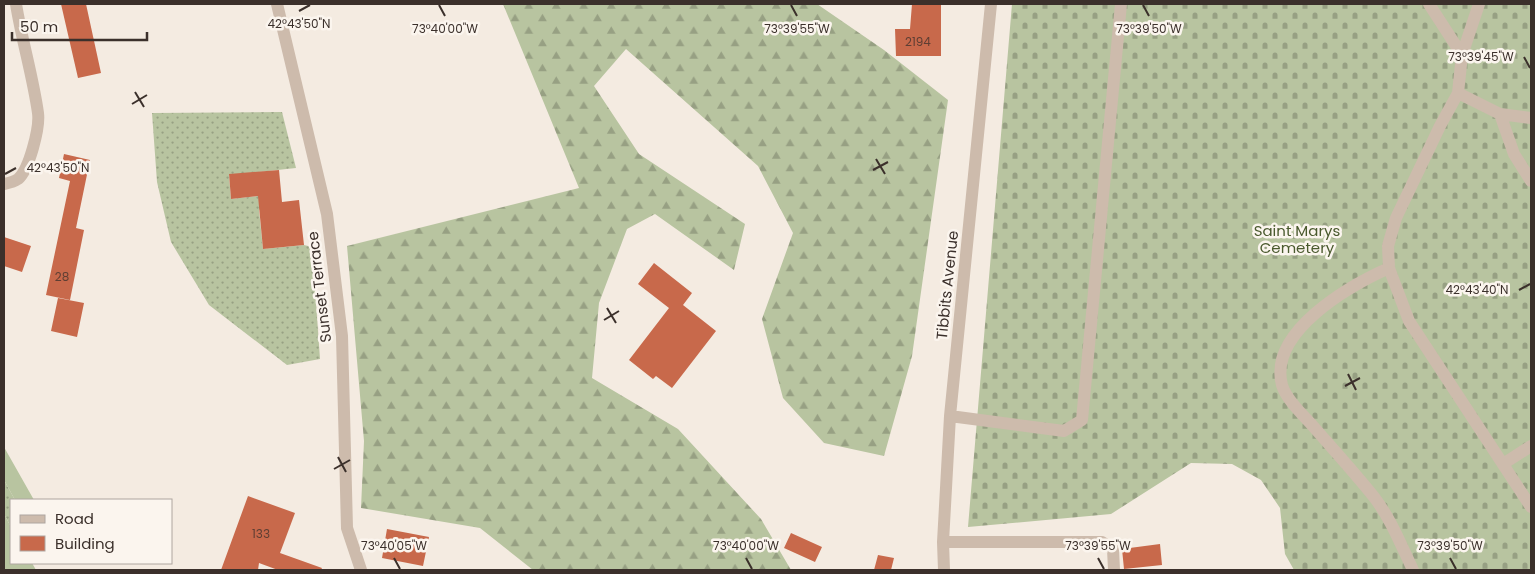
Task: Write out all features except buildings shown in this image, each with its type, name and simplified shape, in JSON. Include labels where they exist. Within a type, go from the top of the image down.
[{"type":"street","points":[[4,184],[17,180],[22,175],[35,138],[38,115],[22,43],[16,4]]},
{"type":"street","name":"Sunset Terrace","points":[[277,4],[327,214],[342,336],[347,528],[361,570]]},
{"type":"street","name":"Tibbits Avenue","points":[[944,570],[943,542],[950,416],[991,4]]},
{"type":"street","points":[[950,416],[1064,431],[1082,420],[1121,4]]},
{"type":"street","points":[[1428,4],[1462,55]]},
{"type":"street","points":[[1480,4],[1462,55],[1458,93],[1396,218],[1388,246],[1389,268],[1409,321],[1531,507]]},
{"type":"street","points":[[1458,93],[1500,114],[1531,118]]},
{"type":"street","points":[[1500,114],[1514,154],[1531,181]]},
{"type":"street","points":[[1389,268],[1364,279],[1332,300],[1289,340],[1280,361],[1282,386],[1296,407],[1374,498],[1393,527],[1413,570]]},
{"type":"street","points":[[1503,464],[1531,446]]},
{"type":"street","points":[[943,542],[1102,542],[1113,549],[1114,570]]},
{"type":"green space","points":[[503,4],[817,4],[884,50],[948,100],[912,356],[884,456],[824,443],[783,398],[762,319],[793,233],[758,166],[626,49],[594,86],[639,154],[745,224],[734,270],[655,214],[627,229],[599,303],[592,378],[678,429],[761,519],[791,570],[533,570],[480,528],[361,508],[364,441],[347,246],[579,188]]},
{"type":"green space","name":"Saint Marys Cemetery","points":[[1012,4],[1531,4],[1531,570],[1294,570],[1285,554],[1280,508],[1261,480],[1232,464],[1191,463],[1111,514],[968,527]]},
{"type":"green space","points":[[282,112],[296,168],[229,175],[231,199],[275,194],[259,210],[263,249],[304,245],[312,247],[320,359],[287,365],[209,305],[171,242],[157,182],[152,113]]},
{"type":"green space","points":[[4,447],[33,499],[14,499],[4,480]]},
{"type":"green space","points":[[4,480],[14,499],[10,499],[10,525],[4,514]]},
{"type":"green space","points":[[4,514],[10,525],[10,564],[33,564],[36,570],[4,570]]}]
